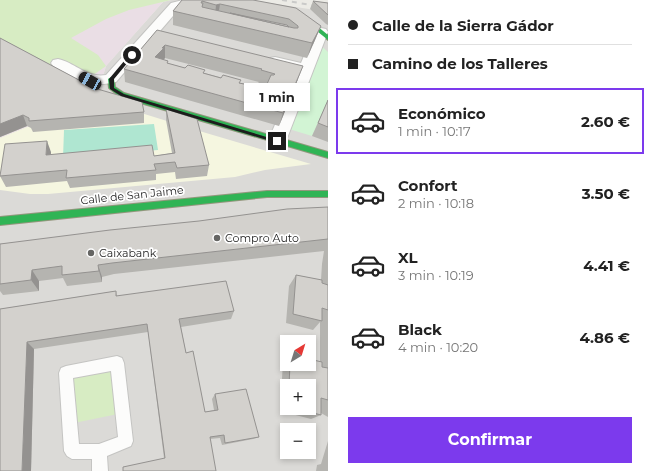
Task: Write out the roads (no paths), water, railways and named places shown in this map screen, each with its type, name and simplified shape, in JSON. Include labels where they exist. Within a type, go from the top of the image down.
[{"type":"main road","points":[[289,15],[304,18],[324,35]]},
{"type":"main road","points":[[111,79],[112,88],[122,95],[328,155]]},
{"type":"main road","name":"Calle de San Jaime","points":[[267,194],[314,184]]},
{"type":"main road","name":"Calle de San Jaime","points":[[0,221],[267,194],[328,194]]},
{"type":"street","points":[[58,63],[90,81],[100,82],[111,79],[175,6],[198,0]]},
{"type":"street","points":[[152,31],[168,35]]},
{"type":"street","points":[[277,141],[307,69],[324,35]]},
{"type":"street","points":[[261,58],[307,69]]},
{"type":"lane","points":[[117,363],[126,441],[99,452],[72,451],[66,373],[117,363]]},
{"type":"lane","points":[[99,452],[100,471]]},
{"type":"railway","points":[[282,0],[328,8]]},
{"type":"place","name":"Compro Auto","points":[[217,238]]},
{"type":"place","name":"Caixabank","points":[[91,253]]}]
